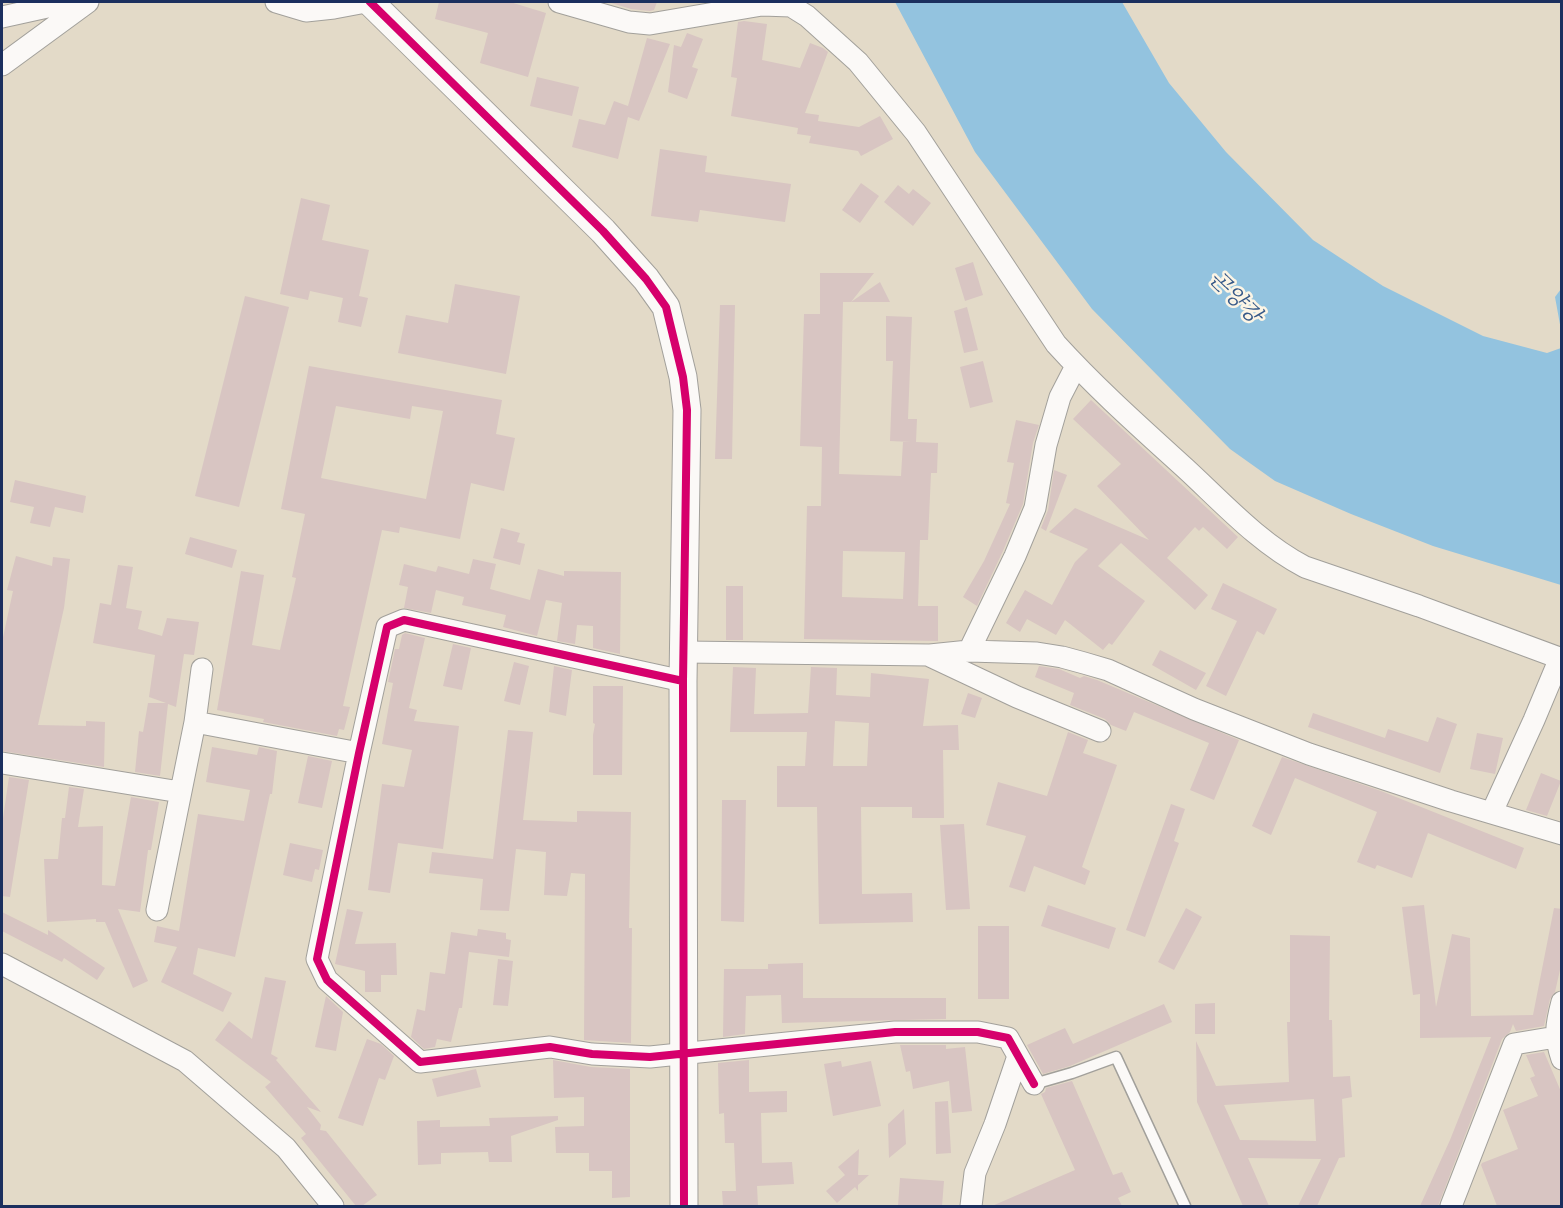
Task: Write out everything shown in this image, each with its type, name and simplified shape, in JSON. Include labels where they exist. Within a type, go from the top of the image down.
[{"type":"street","points":[[2,16],[70,2]]},
{"type":"street","points":[[2,65],[88,2]]},
{"type":"street","points":[[276,2],[306,11],[334,9],[368,2],[603,231],[646,279],[666,307],[682,377],[687,411],[683,681],[684,1206]]},
{"type":"street","points":[[559,2],[629,22],[650,24],[762,5],[791,6],[807,16],[858,62],[916,133],[1056,344],[1076,366],[1250,528],[1289,558],[1305,567],[1561,658],[1492,812]]},
{"type":"street","points":[[969,651],[1015,556],[1035,508],[1046,446],[1060,397],[1076,366]]},
{"type":"street","points":[[683,681],[404,620],[387,627],[317,959],[327,980],[420,1062],[550,1047],[592,1054],[650,1057],[895,1032],[978,1032],[1008,1038],[1034,1084]]},
{"type":"street","points":[[684,652],[930,655],[969,651],[1037,653],[1062,657],[1108,670],[1194,709],[1309,754],[1451,801],[1562,834]]},
{"type":"street","points":[[930,655],[1017,697],[1100,731]]},
{"type":"street","points":[[157,910],[195,722],[202,669]]},
{"type":"street","points":[[195,722],[359,753]]},
{"type":"street","points":[[2,763],[180,792]]},
{"type":"street","points":[[2,964],[185,1061],[286,1148],[333,1206]]},
{"type":"street","points":[[1562,1002],[1555,1028],[1562,1059]]},
{"type":"street","points":[[1451,1206],[1514,1044],[1556,1037]]},
{"type":"street","points":[[971,1206],[975,1173],[995,1124],[1018,1056]]},
{"type":"lane","points":[[1034,1084],[1116,1057],[1185,1206]]},
{"type":"water","name":"곤양강","points":[[895,2],[1122,2],[1169,83],[1226,152],[1313,240],[1383,286],[1483,336],[1547,353],[1561,348],[1561,585],[1433,546],[1351,514],[1275,481],[1230,449],[1092,309],[975,152]]},
{"type":"water","points":[[1561,289],[1561,330],[1555,297]]},
{"type":"building","points":[[439,2],[510,2],[546,13],[528,77],[480,63],[488,33],[435,19]]},
{"type":"building","points":[[608,2],[657,2],[654,10],[650,11],[631,9]]},
{"type":"building","points":[[738,22],[767,24],[762,60],[800,68],[810,43],[828,52],[805,113],[819,115],[818,121],[859,127],[880,116],[893,139],[861,156],[858,151],[809,143],[811,136],[797,134],[798,128],[731,116],[737,78],[731,77]]},
{"type":"building","points":[[687,33],[703,39],[692,67],[698,69],[687,99],[668,92],[674,45],[681,47]]},
{"type":"building","points":[[647,38],[670,44],[639,121],[628,117],[618,159],[572,147],[579,119],[605,125],[614,101],[628,106]]},
{"type":"building","points":[[537,77],[579,87],[572,116],[530,106]]},
{"type":"building","points":[[660,149],[707,156],[705,172],[791,184],[785,222],[700,210],[698,222],[651,216]]},
{"type":"building","points":[[861,183],[879,196],[860,223],[842,210]]},
{"type":"building","points":[[898,185],[909,194],[913,189],[931,203],[913,226],[884,202]]},
{"type":"building","points":[[301,198],[330,205],[322,240],[369,250],[359,296],[368,298],[361,327],[338,322],[343,298],[310,291],[308,300],[280,294]]},
{"type":"building","points":[[973,262],[983,295],[965,301],[955,268]]},
{"type":"building","points":[[820,273],[874,273],[851,302],[843,302],[839,474],[901,476],[903,442],[911,442],[890,441],[893,361],[886,361],[886,316],[912,317],[908,419],[917,419],[916,442],[938,443],[937,473],[931,473],[928,540],[920,540],[918,606],[938,606],[938,641],[804,639],[807,506],[821,506],[822,447],[800,446],[804,314],[820,314]],"holes":[[[843,551],[905,552],[903,599],[842,597]]]},
{"type":"building","points":[[880,282],[890,302],[851,302]]},
{"type":"building","points":[[455,284],[520,296],[506,374],[398,353],[406,315],[448,323]]},
{"type":"building","points":[[245,296],[289,307],[239,507],[195,496]]},
{"type":"building","points":[[720,305],[735,305],[732,459],[715,459]]},
{"type":"building","points":[[967,307],[978,350],[964,353],[954,311]]},
{"type":"building","points":[[983,361],[993,402],[970,408],[960,367]]},
{"type":"building","points":[[309,366],[502,400],[496,434],[515,438],[504,491],[471,483],[460,539],[400,527],[399,533],[382,530],[343,706],[350,707],[344,730],[339,729],[337,736],[263,722],[264,719],[217,710],[241,571],[264,575],[252,645],[280,650],[296,578],[292,577],[305,514],[281,509]],"holes":[[[336,406],[410,419],[412,406],[443,411],[426,499],[321,478]]]},
{"type":"building","points":[[1091,400],[1238,537],[1227,549],[1203,527],[1199,531],[1195,527],[1167,558],[1208,595],[1195,610],[1121,543],[1098,566],[1145,601],[1112,645],[1109,643],[1103,650],[1065,620],[1056,635],[1027,619],[1020,632],[1006,623],[1025,590],[1052,605],[1075,562],[1088,549],[1049,532],[1075,508],[1149,540],[1097,486],[1121,464],[1073,419]]},
{"type":"building","points":[[1016,420],[1039,425],[1033,443],[1023,504],[977,606],[963,597],[984,561],[1010,504],[1006,503],[1014,463],[1007,462]]},
{"type":"building","points":[[1054,470],[1067,475],[1046,531],[1041,528],[1048,510]]},
{"type":"building","points":[[15,480],[86,496],[83,513],[55,507],[50,527],[30,523],[34,507],[10,502]]},
{"type":"building","points":[[501,528],[520,533],[517,542],[525,544],[520,565],[493,558]]},
{"type":"building","points":[[190,537],[237,550],[232,568],[185,554]]},
{"type":"building","points":[[16,556],[52,566],[53,557],[70,559],[64,608],[38,725],[86,726],[86,721],[105,722],[104,767],[2,751],[2,642],[13,591],[7,590]]},
{"type":"building","points":[[473,559],[496,564],[490,589],[530,600],[538,569],[564,576],[564,571],[621,572],[620,654],[593,648],[593,626],[577,625],[575,644],[557,641],[562,603],[546,600],[537,636],[503,627],[506,615],[462,605],[464,597],[436,590],[431,613],[404,608],[408,587],[399,585],[404,564],[436,572],[438,566],[469,574]]},
{"type":"building","points":[[118,565],[133,567],[126,608],[142,611],[138,629],[162,636],[167,618],[199,622],[194,655],[184,654],[176,707],[168,704],[160,776],[135,772],[139,731],[143,732],[148,703],[166,703],[149,697],[155,655],[93,643],[100,603],[111,605]]},
{"type":"building","points":[[1223,583],[1277,609],[1264,635],[1257,631],[1226,696],[1206,686],[1237,621],[1211,609]]},
{"type":"building","points":[[726,586],[743,586],[743,640],[726,640]]},
{"type":"building","points":[[405,633],[425,638],[409,708],[417,710],[414,721],[459,726],[443,849],[398,843],[390,893],[368,890],[382,784],[404,787],[412,750],[382,744],[393,683],[388,682],[395,649],[399,649],[402,635]]},
{"type":"building","points":[[453,644],[471,648],[462,690],[443,686]]},
{"type":"building","points":[[1160,650],[1206,673],[1196,690],[1152,665]]},
{"type":"building","points":[[514,662],[529,666],[520,705],[504,701]]},
{"type":"building","points":[[554,666],[572,670],[566,716],[549,712]]},
{"type":"building","points":[[1039,666],[1059,669],[1080,678],[1084,676],[1097,680],[1239,740],[1214,800],[1190,790],[1209,743],[1134,712],[1126,731],[1111,725],[1105,719],[1070,705],[1074,693],[1035,677]]},
{"type":"building","points":[[733,667],[756,668],[754,714],[808,713],[811,667],[837,668],[836,695],[870,697],[871,673],[929,679],[923,726],[958,725],[959,750],[943,750],[944,818],[912,818],[912,807],[861,807],[862,894],[912,893],[913,922],[819,924],[817,807],[777,807],[777,766],[805,766],[807,732],[730,732]],"holes":[[[835,721],[869,723],[867,766],[833,766]]]},
{"type":"building","points":[[593,686],[623,686],[622,775],[593,775],[595,724],[593,723]]},
{"type":"building","points":[[968,693],[982,698],[975,718],[961,714]]},
{"type":"building","points":[[1313,713],[1385,738],[1388,729],[1428,742],[1437,717],[1457,724],[1440,773],[1308,727]]},
{"type":"building","points":[[508,730],[533,732],[523,820],[577,822],[577,811],[631,812],[629,928],[632,928],[631,1043],[584,1040],[585,874],[571,873],[567,896],[544,895],[546,852],[516,849],[509,911],[480,910],[483,879],[429,873],[432,852],[493,859]]},
{"type":"building","points":[[1068,732],[1088,740],[1083,753],[1117,765],[1082,867],[1090,871],[1085,885],[1034,866],[1025,892],[1009,887],[1026,836],[986,825],[998,782],[1047,796]]},
{"type":"building","points":[[1477,733],[1503,738],[1495,774],[1470,769]]},
{"type":"building","points":[[212,747],[257,755],[259,747],[277,751],[272,794],[270,794],[235,957],[198,948],[193,974],[232,993],[223,1012],[161,982],[177,947],[154,942],[157,926],[179,931],[198,814],[244,821],[250,790],[206,782]]},
{"type":"building","points":[[308,756],[332,761],[322,808],[298,803]]},
{"type":"building","points":[[1282,757],[1381,791],[1524,848],[1516,869],[1428,833],[1412,878],[1377,865],[1375,869],[1357,862],[1377,812],[1295,778],[1271,835],[1252,826]]},
{"type":"building","points":[[1541,773],[1561,781],[1547,816],[1526,810]]},
{"type":"building","points":[[9,777],[29,780],[10,897],[2,896],[2,825]]},
{"type":"building","points":[[69,787],[84,789],[78,827],[103,826],[102,885],[115,886],[131,797],[159,802],[151,850],[148,850],[140,912],[118,909],[148,981],[133,988],[105,922],[96,922],[96,919],[47,922],[44,859],[58,859],[62,818],[65,818]]},
{"type":"building","points":[[722,800],[746,800],[744,922],[721,921]]},
{"type":"building","points":[[1171,804],[1185,809],[1174,841],[1179,843],[1145,937],[1126,930]]},
{"type":"building","points":[[964,824],[970,909],[946,910],[940,825]]},
{"type":"building","points":[[290,843],[323,850],[319,870],[315,869],[312,882],[283,875]]},
{"type":"building","points":[[1048,905],[1116,928],[1109,949],[1041,926]]},
{"type":"building","points":[[1424,905],[1436,1007],[1452,934],[1470,938],[1471,1016],[1533,1015],[1554,908],[1562,909],[1562,961],[1544,1026],[1516,1031],[1513,1024],[1510,1032],[1502,1039],[1438,1206],[1420,1206],[1450,1140],[1491,1037],[1420,1038],[1420,994],[1413,995],[1402,907]]},
{"type":"building","points":[[1186,908],[1202,917],[1174,970],[1158,962]]},
{"type":"building","points":[[347,909],[363,912],[355,944],[396,943],[397,975],[381,975],[381,992],[365,992],[365,971],[335,964]]},
{"type":"building","points":[[2,912],[48,935],[48,930],[105,968],[97,980],[64,958],[62,962],[2,931]]},
{"type":"building","points":[[978,926],[1009,926],[1009,999],[978,999]]},
{"type":"building","points":[[478,929],[506,933],[506,939],[511,940],[509,957],[469,952],[462,1008],[459,1008],[451,1042],[437,1039],[435,1047],[424,1049],[411,1037],[417,1009],[425,1011],[430,972],[445,974],[451,932],[477,936]]},
{"type":"building","points":[[1290,935],[1330,936],[1329,1020],[1332,1020],[1333,1077],[1350,1076],[1352,1097],[1342,1099],[1345,1157],[1339,1158],[1317,1206],[1298,1206],[1321,1159],[1248,1158],[1269,1206],[1243,1206],[1197,1102],[1196,1041],[1216,1086],[1289,1082],[1287,1022],[1290,1022]],"holes":[[[1314,1099],[1316,1141],[1240,1140],[1224,1105]]]},
{"type":"building","points":[[498,959],[513,961],[508,1006],[493,1005]]},
{"type":"building","points":[[803,963],[803,998],[946,998],[946,1019],[782,1023],[781,995],[746,996],[745,1034],[723,1037],[724,969],[768,969],[768,964]]},
{"type":"building","points":[[265,977],[286,981],[271,1054],[278,1058],[276,1060],[321,1112],[307,1107],[321,1125],[320,1130],[326,1131],[377,1195],[362,1206],[356,1206],[301,1138],[306,1134],[265,1087],[271,1082],[215,1040],[229,1021],[252,1039]]},
{"type":"building","points":[[326,996],[343,1012],[336,1051],[315,1047]]},
{"type":"building","points":[[1215,1003],[1215,1034],[1195,1034],[1195,1004]]},
{"type":"building","points":[[1164,1004],[1172,1022],[1070,1066],[1043,1074],[1027,1045],[1065,1028],[1073,1044]]},
{"type":"building","points":[[367,1039],[381,1044],[394,1056],[385,1080],[379,1078],[363,1126],[338,1118]]},
{"type":"building","points":[[900,1045],[946,1045],[946,1049],[965,1047],[972,1111],[952,1113],[949,1081],[913,1089],[910,1071],[906,1072]]},
{"type":"building","points":[[1544,1052],[1562,1094],[1562,1206],[1497,1206],[1481,1165],[1518,1149],[1503,1110],[1538,1096],[1530,1078],[1535,1076],[1526,1055]]},
{"type":"building","points":[[553,1060],[591,1067],[630,1069],[630,1197],[612,1198],[612,1171],[589,1171],[589,1153],[556,1153],[555,1127],[584,1126],[584,1097],[554,1098]]},
{"type":"building","points":[[749,1060],[749,1092],[787,1091],[787,1112],[761,1113],[762,1163],[792,1162],[794,1184],[757,1186],[758,1206],[723,1206],[722,1191],[736,1191],[734,1143],[725,1143],[724,1113],[719,1114],[718,1063]]},
{"type":"building","points":[[841,1061],[842,1067],[871,1061],[881,1106],[833,1116],[824,1064]]},
{"type":"building","points":[[476,1069],[481,1087],[437,1097],[432,1079]]},
{"type":"building","points":[[1072,1081],[1113,1175],[1122,1172],[1131,1192],[1118,1198],[1122,1206],[992,1206],[1075,1170],[1041,1094],[1046,1088]]},
{"type":"building","points":[[948,1101],[951,1153],[936,1154],[935,1102]]},
{"type":"building","points":[[904,1109],[906,1144],[889,1158],[888,1124]]},
{"type":"building","points":[[558,1116],[558,1120],[511,1136],[512,1162],[489,1162],[488,1152],[441,1153],[441,1164],[418,1165],[417,1121],[440,1120],[440,1127],[490,1126],[489,1118]]},
{"type":"building","points":[[859,1149],[858,1175],[869,1175],[858,1185],[858,1191],[855,1187],[837,1203],[826,1191],[845,1175],[838,1167]]},
{"type":"building","points":[[900,1178],[944,1181],[942,1206],[898,1206]]},
{"type":"cycle path","points":[[370,2],[603,231],[646,279],[666,307],[683,377],[687,410],[683,681],[684,1206]]},
{"type":"cycle path","points":[[683,681],[404,620],[387,627],[317,959],[327,980],[420,1062],[550,1047],[592,1054],[650,1057],[895,1032],[978,1032],[1008,1038],[1034,1084]]}]
